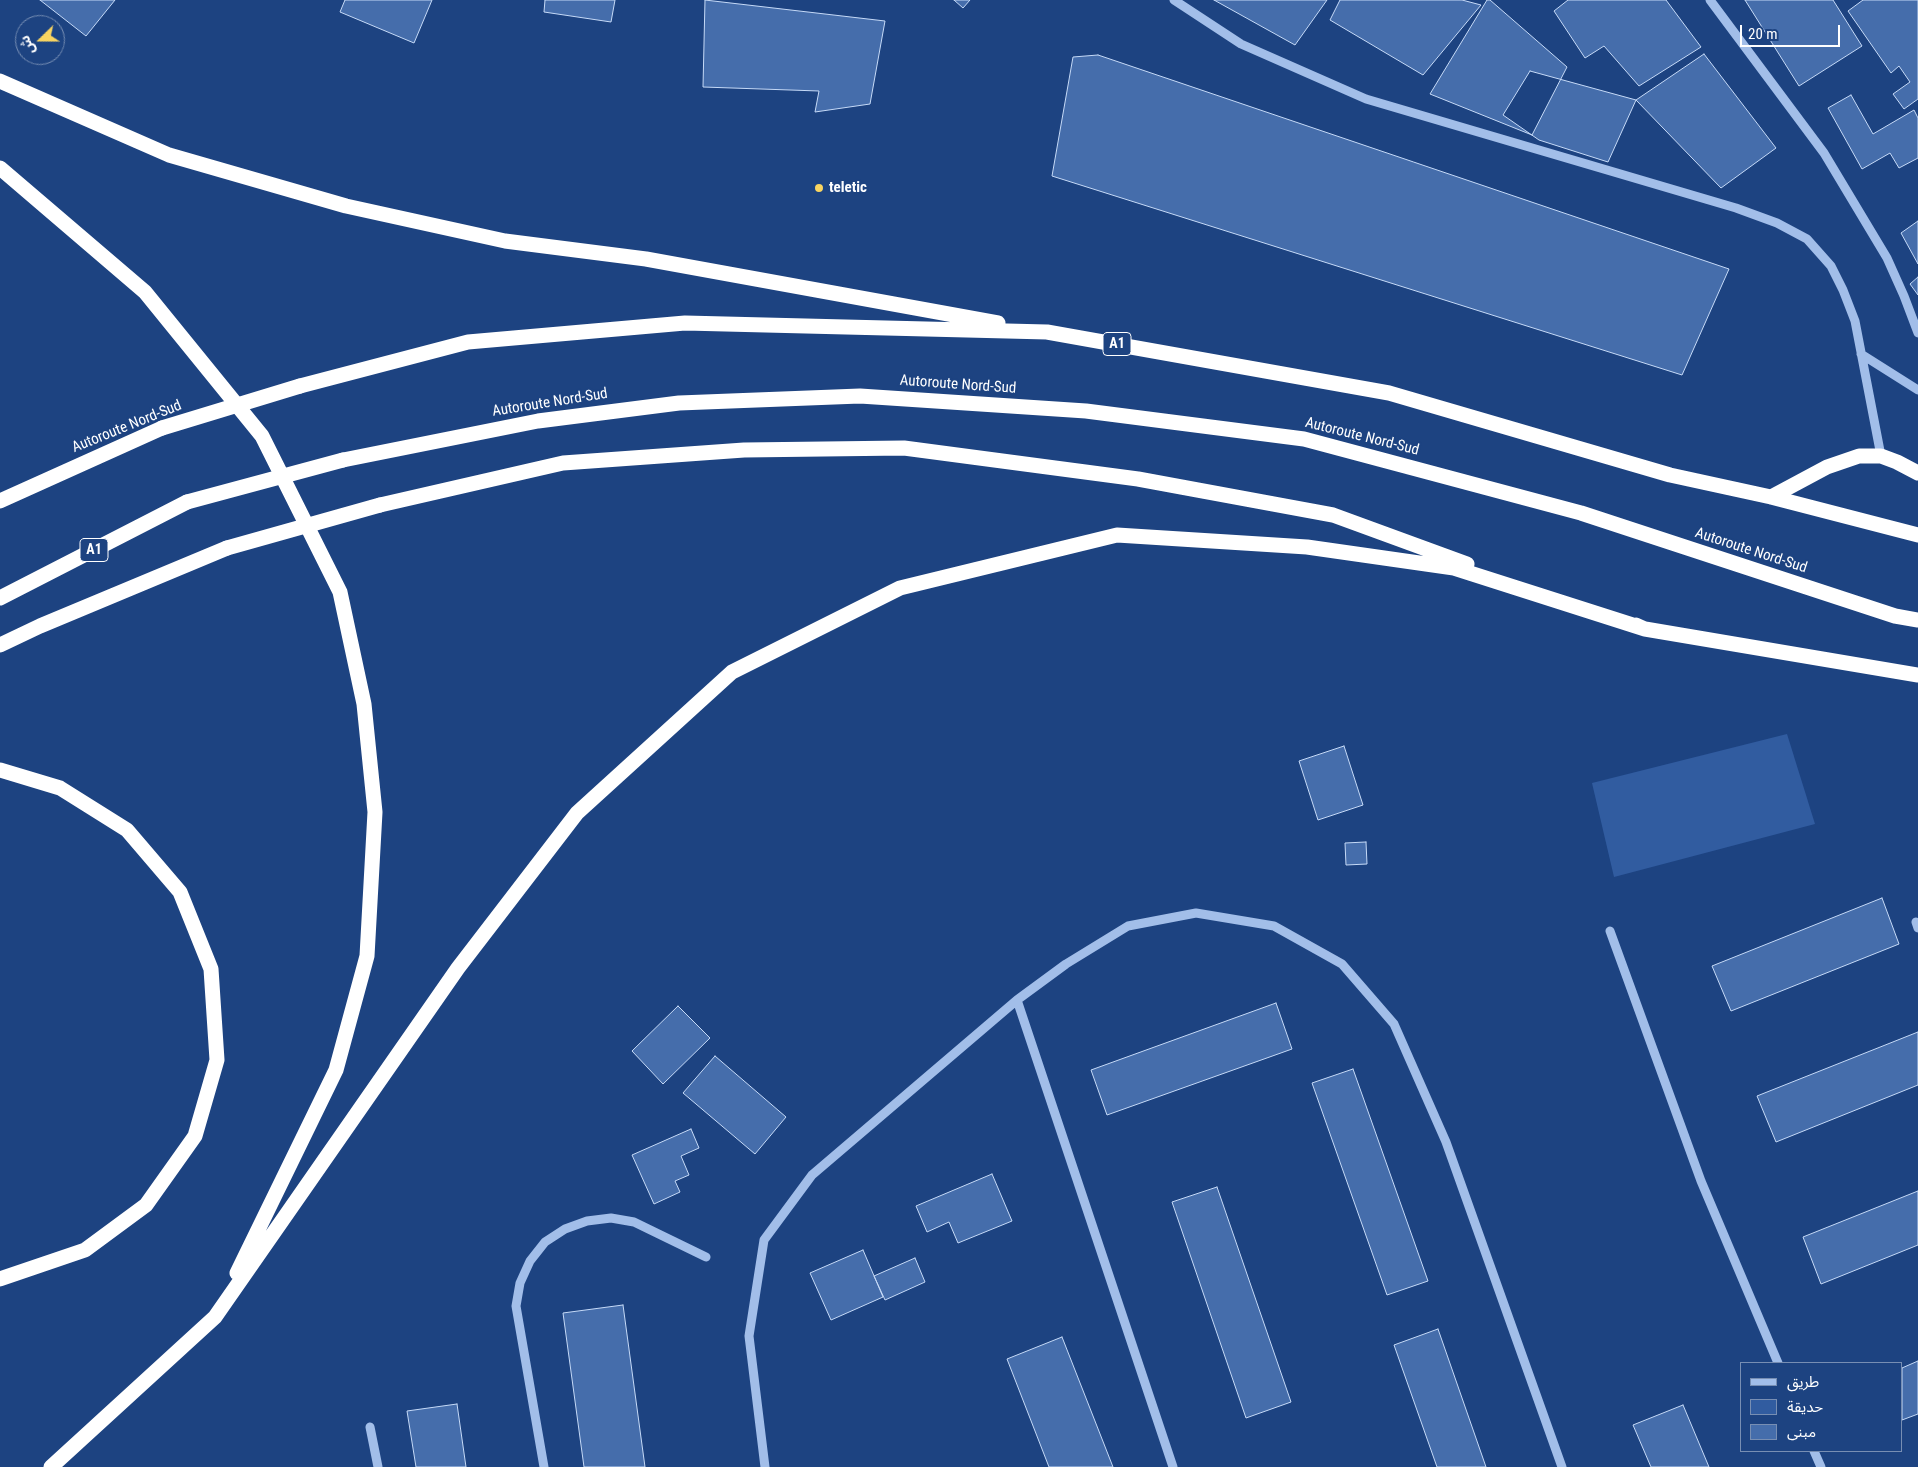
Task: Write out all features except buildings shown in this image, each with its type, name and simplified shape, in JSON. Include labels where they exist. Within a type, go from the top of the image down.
[{"type":"highway","points":[[0,81],[169,155],[346,206],[505,241],[646,259],[1046,332]]},
{"type":"highway","points":[[0,168],[145,292],[262,436],[340,592],[364,704],[375,812],[367,956],[336,1070],[216,1317]]},
{"type":"highway","name":"Autoroute Nord-Sud","points":[[0,501],[162,428],[300,386],[468,342],[685,323],[1046,332],[1389,392],[1670,475],[1771,497],[1918,535]]},
{"type":"highway","name":"Autoroute Nord-Sud","points":[[0,598],[187,502],[343,460],[538,421],[679,403],[860,396],[1086,411],[1304,439],[1581,514],[1895,616],[1918,620]]},
{"type":"highway","points":[[0,645],[40,626],[227,548],[380,505],[563,463],[744,450],[904,448],[1138,478],[1334,515],[1645,629]]},
{"type":"highway","points":[[1771,497],[1827,467],[1859,456],[1881,456],[1918,473]]},
{"type":"highway","points":[[51,1467],[216,1317],[458,968],[576,813],[732,672],[900,588],[1118,535],[1307,547],[1454,568],[1645,629],[1918,675]]},
{"type":"highway","points":[[0,770],[60,788],[126,830],[180,892],[211,969],[217,1060],[195,1136],[146,1205],[85,1250],[0,1279]]},
{"type":"street","points":[[1174,0],[1241,44],[1366,99],[1736,208],[1777,223],[1807,240],[1831,266],[1844,290],[1855,321],[1881,456]]},
{"type":"street","points":[[1710,0],[1824,153],[1887,258],[1918,333]]},
{"type":"street","points":[[1861,354],[1918,390]]},
{"type":"street","points":[[766,1467],[749,1336],[764,1240],[812,1175],[1017,1000],[1066,964],[1128,926],[1196,913],[1274,926],[1342,964],[1394,1024],[1442,1133],[1562,1467]]},
{"type":"street","points":[[1610,931],[1701,1181],[1778,1362]]},
{"type":"street","points":[[1017,1000],[1173,1467]]},
{"type":"street","points":[[544,1467],[516,1306],[520,1282],[530,1261],[546,1242],[565,1229],[587,1221],[611,1218],[634,1222],[706,1256]]},
{"type":"street","points":[[370,1427],[378,1467]]},
{"type":"street","points":[[1814,1452],[1821,1467]]},
{"type":"green space","points":[[1787,734],[1815,824],[1614,877],[1592,783]]},
{"type":"place","name":"teletic","points":[[819,188]]}]
